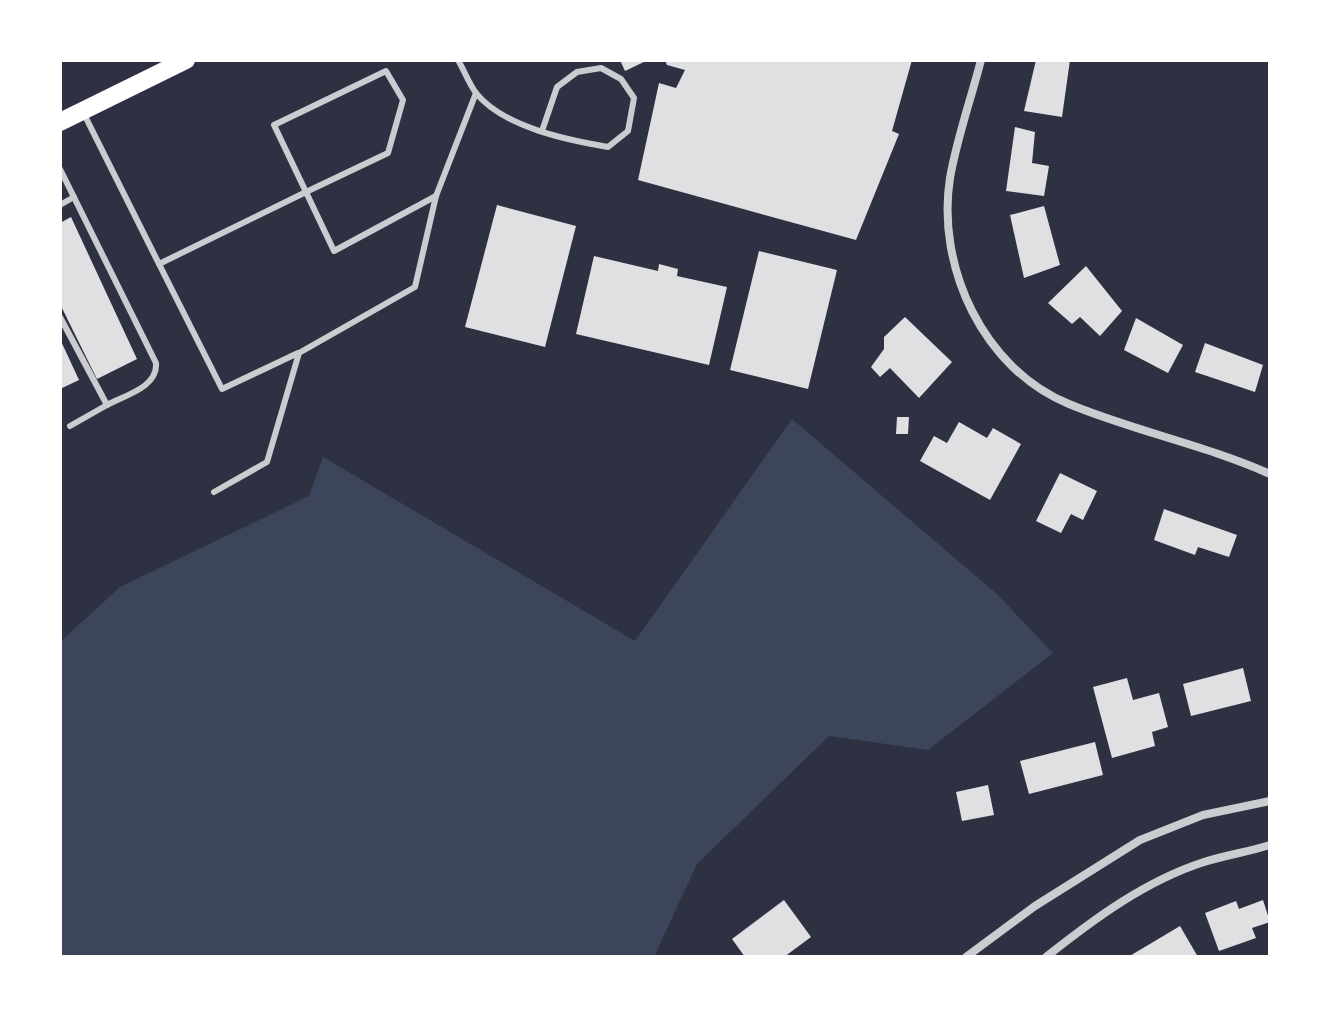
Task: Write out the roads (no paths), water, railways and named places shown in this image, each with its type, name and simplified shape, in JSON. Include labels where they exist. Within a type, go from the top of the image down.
[{"type":"main road","points":[[60,122],[186,60]]},
{"type":"street","points":[[981,60],[950,177],[949,236],[968,305],[986,335],[1009,363],[1067,404],[1241,461],[1270,474]]},
{"type":"street","points":[[966,957],[1035,906],[1140,840],[1203,815],[1270,801]]},
{"type":"street","points":[[1046,957],[1091,922],[1146,888],[1204,862],[1270,845]]},
{"type":"lane","points":[[458,60],[476,93],[502,115],[542,131],[608,147],[628,131],[634,98],[621,79],[601,68],[577,72],[557,87],[542,131]]},
{"type":"lane","points":[[159,264],[306,192],[388,153],[403,100],[386,71],[274,125],[306,192],[334,251],[436,196]]},
{"type":"lane","points":[[83,111],[222,389],[299,353],[415,287],[436,196],[476,93]]},
{"type":"lane","points":[[60,169],[156,363],[157,373],[153,381],[70,426]]},
{"type":"lane","points":[[60,205],[74,197]]},
{"type":"lane","points":[[60,317],[107,405]]},
{"type":"lane","points":[[214,492],[267,462],[299,353]]}]
